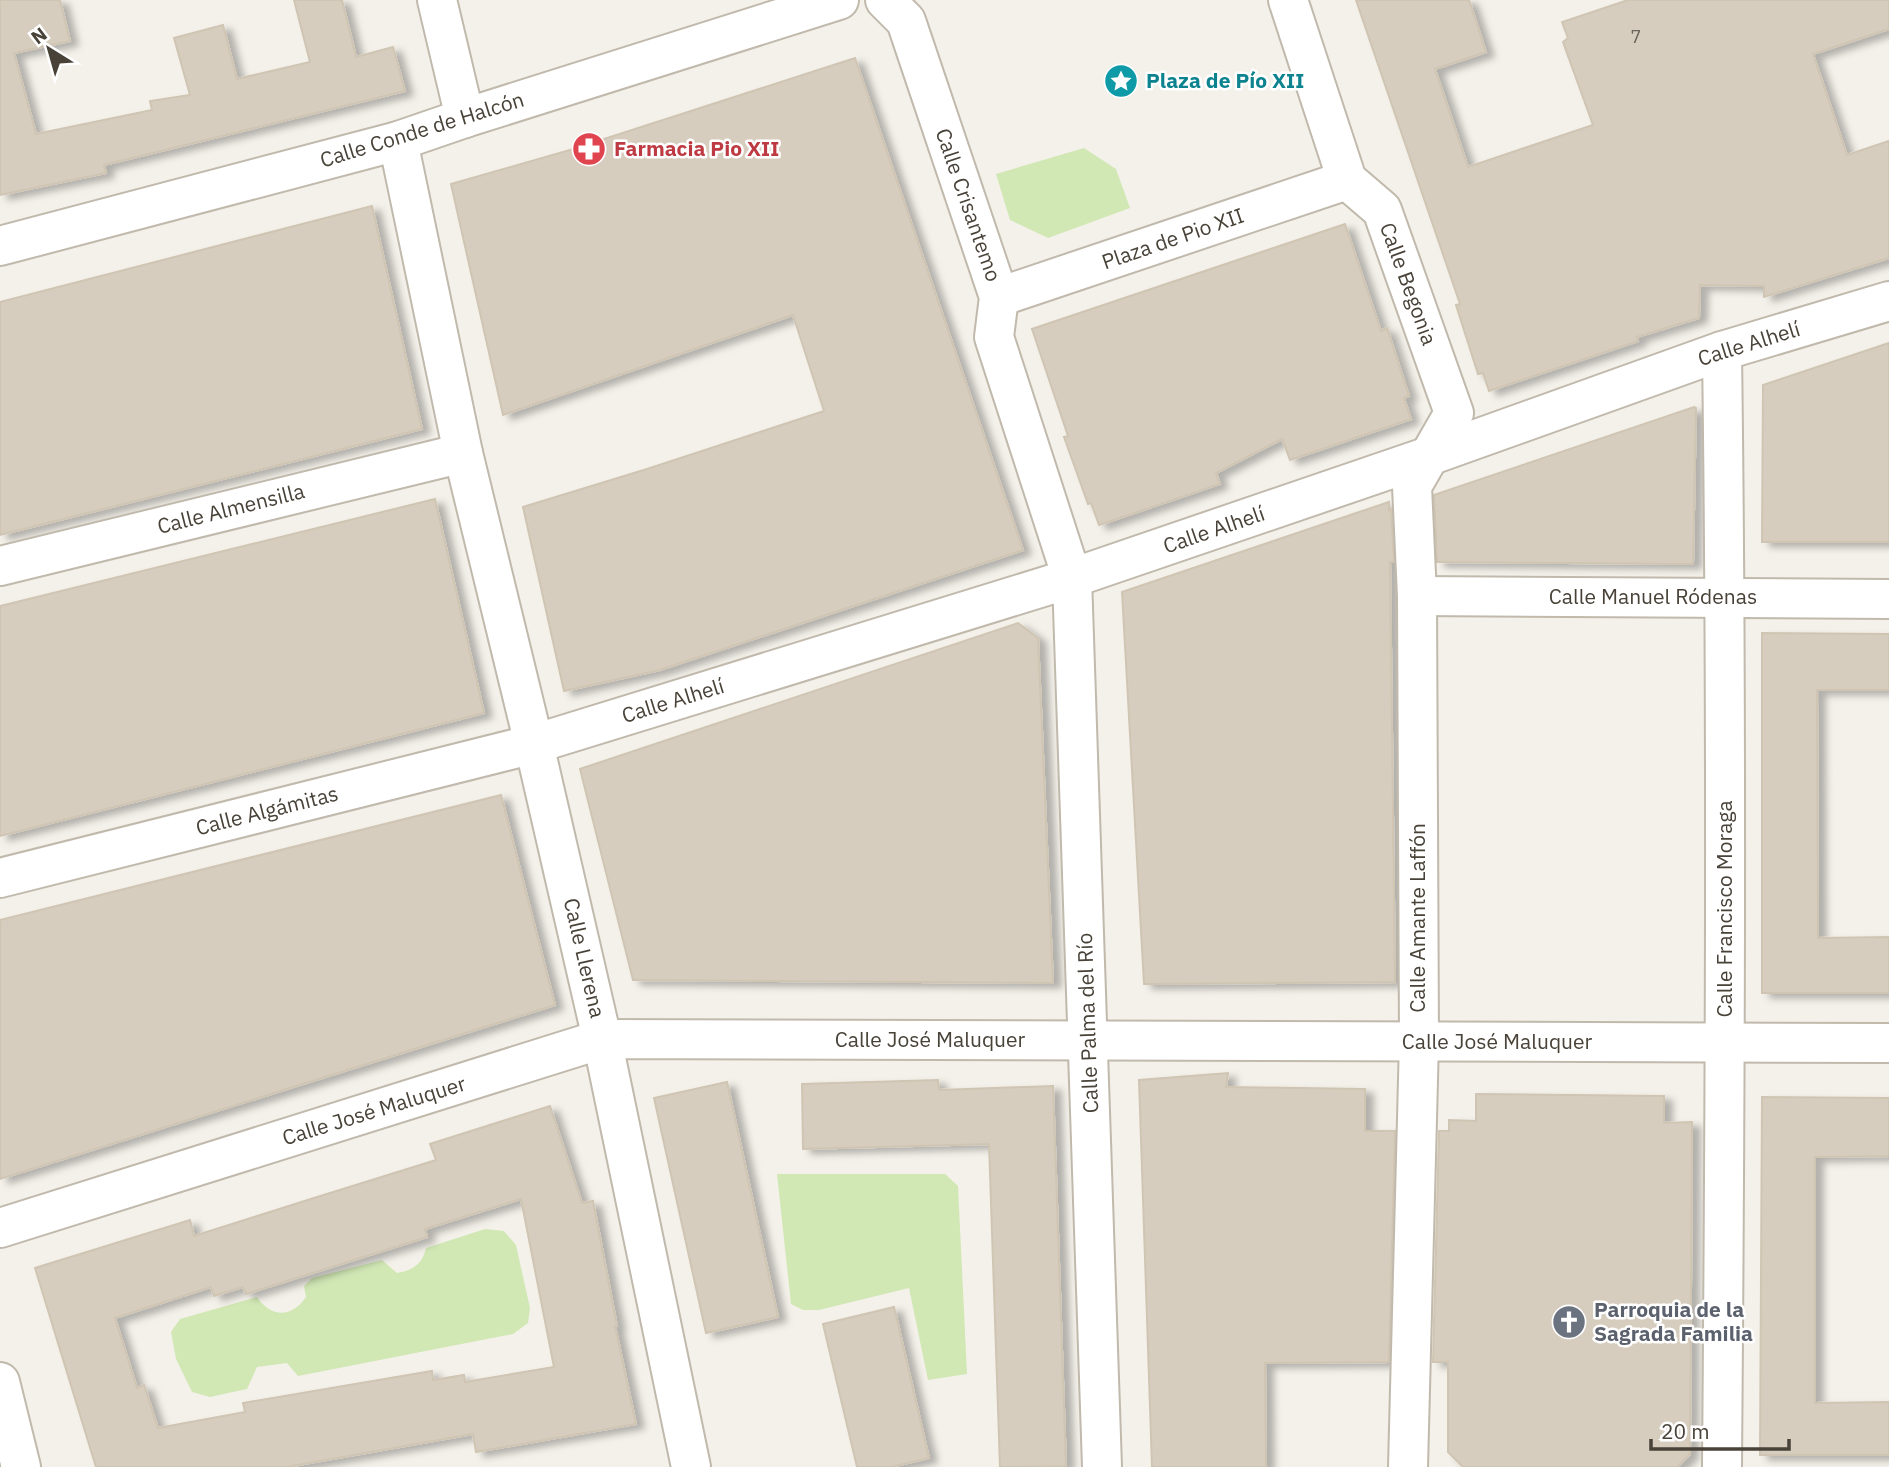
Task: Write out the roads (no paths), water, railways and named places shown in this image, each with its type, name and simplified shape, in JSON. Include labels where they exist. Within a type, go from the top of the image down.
[{"type":"street","points":[[437,0],[465,118]]},
{"type":"street","name":"Calle Conde de Halcón","points":[[0,246],[398,141],[839,0]]},
{"type":"street","name":"Calle Crisantemo","points":[[885,0],[906,21],[999,298],[994,337],[1072,578]]},
{"type":"street","points":[[1288,0],[1348,180]]},
{"type":"street","name":"Calle Llerena","points":[[398,141],[463,453],[602,1039],[691,1467]]},
{"type":"street","name":"Plaza de Pio XII","points":[[999,298],[1348,180]]},
{"type":"street","name":"Calle Begonia","points":[[1348,180],[1382,210],[1454,413],[1429,456]]},
{"type":"street","name":"Calle Alhelí","points":[[534,744],[1072,578],[1429,456],[1722,351],[1889,301]]},
{"type":"street","name":"Calle Francisco Moraga","points":[[1722,351],[1725,598],[1722,1467]]},
{"type":"street","name":"Calle Almensilla","points":[[0,566],[463,453]]},
{"type":"street","name":"Calle Amante Laffón","points":[[1408,1467],[1419,1041],[1417,596],[1412,486],[1429,456]]},
{"type":"street","name":"Calle Palma del Río","points":[[1072,578],[1102,1467]]},
{"type":"street","name":"Calle Manuel Ródenas","points":[[1417,596],[1889,599]]},
{"type":"street","name":"Calle Algámitas","points":[[0,878],[534,744]]},
{"type":"street","name":"Calle José Maluquer","points":[[0,1228],[602,1039],[1889,1044]]},
{"type":"street","points":[[0,1382],[21,1467]]},
{"type":"place","name":"Plaza de Pío XII","points":[[1121,81]]},
{"type":"place","name":"Farmacia Pio XII","points":[[589,149]]},
{"type":"place","name":"Parroquia de la Sagrada Familia","points":[[1569,1322]]}]
